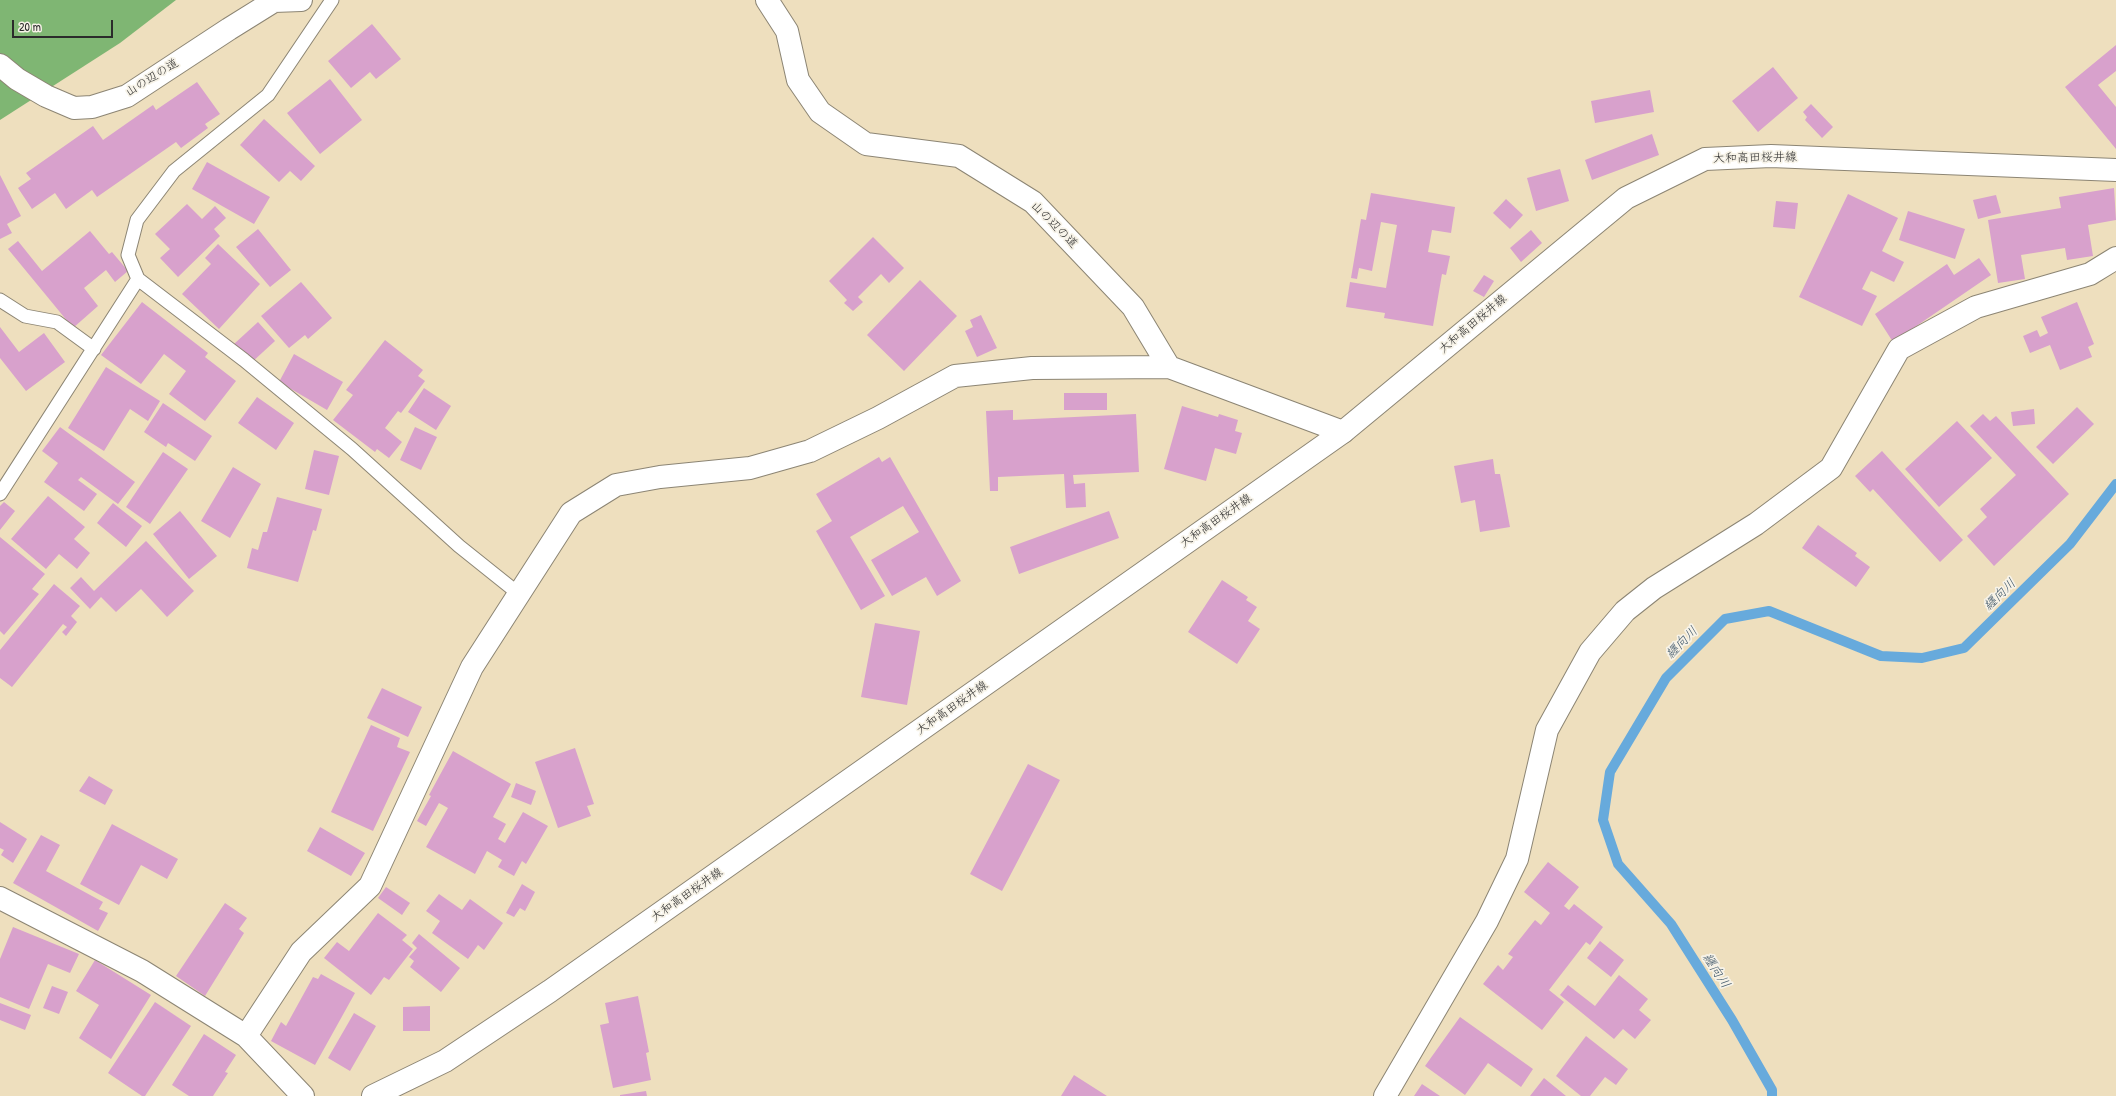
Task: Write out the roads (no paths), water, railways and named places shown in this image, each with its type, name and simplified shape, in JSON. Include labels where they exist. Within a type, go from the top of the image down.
[{"type":"street","name":"山の辺の道","points":[[0,65],[17,79],[46,96],[74,108],[92,107],[127,96],[228,29],[274,1],[301,0]]},
{"type":"street","name":"山の辺の道","points":[[767,0],[787,31],[798,80],[820,112],[866,144],[959,156],[1033,202],[1133,307],[1169,367]]},
{"type":"street","name":"大和高田桜井線","points":[[373,1096],[445,1061],[550,991],[1342,432],[1626,198],[1705,159],[1779,156],[2116,170]]},
{"type":"street","points":[[1385,1096],[1491,914],[1517,859],[1547,730],[1590,652],[1625,611],[1654,588],[1756,524],[1831,468],[1899,349],[1976,307],[2090,274],[2116,258]]},
{"type":"street","points":[[246,1036],[301,952],[370,886],[472,667],[571,513],[616,485],[660,477],[750,468],[810,451],[878,418],[956,376],[1032,368],[1169,367],[1342,432]]},
{"type":"street","points":[[0,898],[142,971],[246,1036],[303,1096]]},
{"type":"lane","points":[[332,0],[268,94],[174,171],[138,220],[128,255],[138,279],[244,360],[346,444],[459,546],[519,594]]},
{"type":"lane","points":[[0,494],[138,279]]},
{"type":"lane","points":[[0,300],[25,316],[57,322],[94,349]]},
{"type":"waterway","name":"纒向川","points":[[1772,1096],[1772,1090],[1732,1020],[1671,924],[1618,864],[1603,820],[1610,772],[1666,678],[1725,619],[1769,611],[1881,656],[1922,658],[1964,648],[2070,544],[2116,484]]}]
